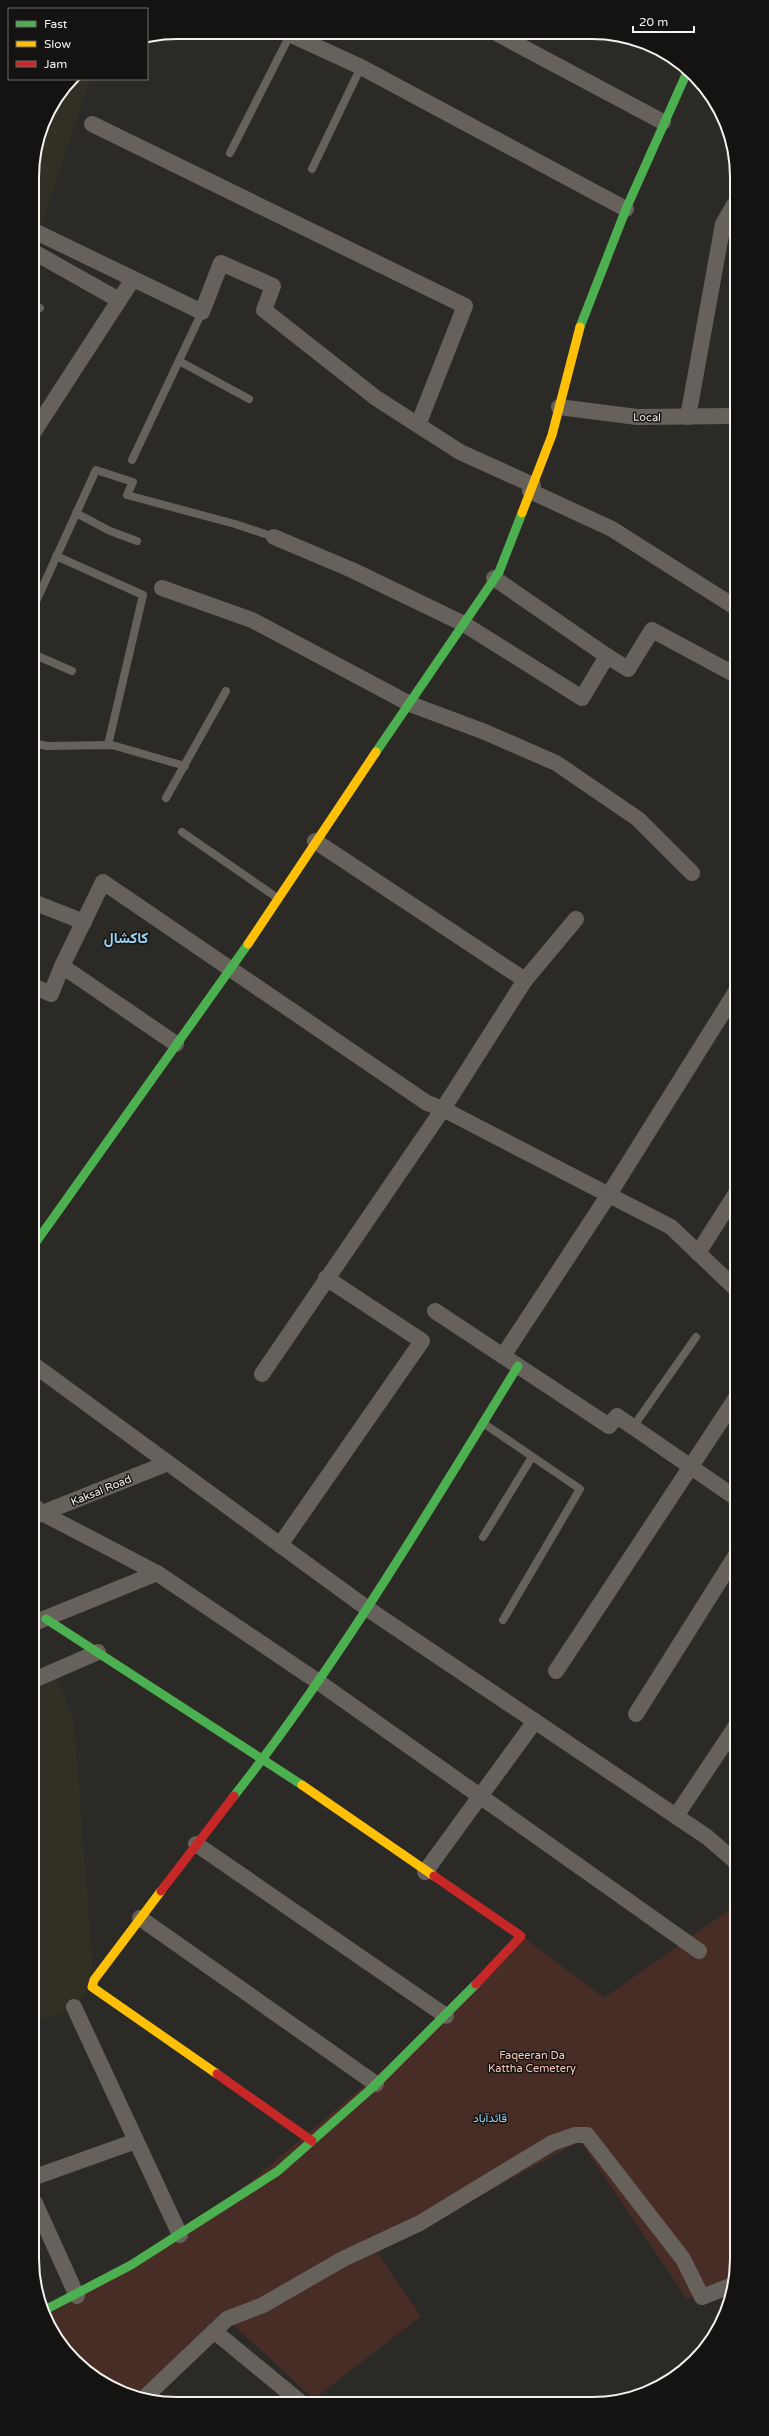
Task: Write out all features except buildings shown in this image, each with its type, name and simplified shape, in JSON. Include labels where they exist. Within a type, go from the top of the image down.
[{"type":"street","points":[[303,39],[361,67],[626,209]]},
{"type":"street","points":[[507,39],[663,122]]},
{"type":"street","points":[[39,1238],[176,1044],[232,968],[315,841],[410,704],[494,578],[552,435],[582,320],[626,209],[663,122],[685,75]]},
{"type":"street","points":[[92,124],[465,306],[418,425]]},
{"type":"street","points":[[688,417],[723,224],[730,212]]},
{"type":"street","points":[[39,233],[202,312],[221,263],[273,286],[264,310],[376,398],[460,452],[612,529],[730,604]]},
{"type":"street","points":[[39,255],[119,300]]},
{"type":"street","points":[[39,418],[133,278]]},
{"type":"street","name":"Local","points":[[559,407],[637,418],[730,416]]},
{"type":"street","points":[[274,537],[352,570],[464,624],[582,698],[607,656]]},
{"type":"street","points":[[494,578],[628,669],[652,630],[730,671]]},
{"type":"street","points":[[162,588],[252,620],[410,704],[485,732],[556,763],[638,819],[692,873]]},
{"type":"street","points":[[315,841],[525,980]]},
{"type":"street","points":[[39,989],[51,994],[62,966],[103,882],[232,968],[427,1103],[443,1109],[608,1196],[671,1227],[730,1283]]},
{"type":"street","points":[[39,904],[84,922]]},
{"type":"street","points":[[262,1374],[326,1278],[443,1109],[525,980],[576,919]]},
{"type":"street","points":[[62,966],[176,1044]]},
{"type":"street","points":[[503,1356],[608,1196],[730,1001]]},
{"type":"street","points":[[698,1253],[730,1204]]},
{"type":"street","points":[[280,1545],[422,1341],[326,1278]]},
{"type":"street","points":[[435,1311],[609,1426],[617,1416],[730,1494]]},
{"type":"street","points":[[312,2141],[92,1987],[94,1980],[140,1918],[263,1759],[368,1608],[518,1366]]},
{"type":"street","points":[[39,1369],[368,1608],[707,1837],[730,1857]]},
{"type":"street","points":[[556,1671],[730,1407]]},
{"type":"street","name":"Kaksal Road","points":[[39,1511],[168,1463]]},
{"type":"street","points":[[39,1513],[157,1572],[317,1681],[480,1798],[699,1951]]},
{"type":"street","points":[[636,1714],[730,1565]]},
{"type":"street","points":[[40,1621],[157,1572]]},
{"type":"street","points":[[40,1621],[98,1652],[263,1759],[425,1872],[521,1936],[446,2016],[376,2084],[276,2172],[180,2235],[77,2296],[48,2309]]},
{"type":"street","points":[[39,1678],[98,1652]]},
{"type":"street","points":[[425,1872],[535,1721]]},
{"type":"street","points":[[676,1816],[730,1735]]},
{"type":"street","points":[[196,1844],[446,2016]]},
{"type":"street","points":[[140,1918],[376,2084]]},
{"type":"street","points":[[74,2007],[180,2235]]},
{"type":"street","points":[[149,2394],[227,2319],[263,2305],[343,2259],[420,2223],[552,2143],[575,2135],[587,2136],[683,2259],[702,2297],[727,2287]]},
{"type":"street","points":[[39,2176],[136,2141]]},
{"type":"street","points":[[39,2212],[77,2296]]},
{"type":"street","points":[[214,2331],[293,2397]]},
{"type":"lane","points":[[230,153],[287,39]]},
{"type":"lane","points":[[312,169],[361,67]]},
{"type":"lane","points":[[132,460],[202,312]]},
{"type":"lane","points":[[179,361],[249,399]]},
{"type":"lane","points":[[39,594],[96,470],[133,482],[127,495],[274,537]]},
{"type":"lane","points":[[76,513],[110,531],[137,541]]},
{"type":"lane","points":[[56,556],[143,595],[108,745]]},
{"type":"lane","points":[[39,657],[72,671]]},
{"type":"lane","points":[[166,798],[226,691]]},
{"type":"lane","points":[[39,744],[47,746],[108,745],[185,766]]},
{"type":"lane","points":[[182,832],[277,898]]},
{"type":"lane","points":[[633,1427],[696,1336]]},
{"type":"lane","points":[[482,1423],[580,1489],[503,1620]]},
{"type":"lane","points":[[482,1537],[532,1457]]},
{"type":"shaded area","points":[[79,80],[91,80],[42,225],[39,224],[39,168],[44,141],[53,116],[62,100]]},
{"type":"shaded area","points":[[52,1663],[74,1721],[94,1980],[92,1987],[74,2007],[39,2022],[39,1670]]},
{"type":"green space","name":"Faqeeran Da Kattha Cemetery","points":[[730,1909],[730,2268],[727,2285],[687,2299],[580,2141],[377,2253],[421,2316],[317,2397],[312,2397],[227,2319],[149,2394],[124,2386],[108,2378],[79,2357],[62,2336],[50,2314],[215,2212],[446,2016],[518,1933],[604,1998]]},
{"type":"traffic: fast","points":[[580,327],[626,209],[686,76]]},
{"type":"traffic: fast","points":[[376,752],[499,572],[522,513]]},
{"type":"traffic: fast","points":[[39,1238],[248,944]]},
{"type":"traffic: fast","points":[[234,1796],[273,1745],[347,1639],[417,1531],[518,1366]]},
{"type":"traffic: fast","points":[[46,1619],[302,1785]]},
{"type":"traffic: fast","points":[[48,2308],[131,2265],[278,2171],[373,2087],[476,1984]]},
{"type":"traffic: slow","points":[[522,513],[552,435],[580,327]]},
{"type":"traffic: slow","points":[[248,944],[376,752]]},
{"type":"traffic: slow","points":[[302,1785],[434,1876]]},
{"type":"traffic: slow","points":[[161,1891],[94,1980],[92,1987],[217,2074]]},
{"type":"traffic: jam","points":[[161,1891],[234,1796]]},
{"type":"traffic: jam","points":[[434,1876],[521,1936],[476,1984]]},
{"type":"traffic: jam","points":[[217,2074],[312,2141]]},
{"type":"district","name":"کاکشال","points":[[126,938]]},
{"type":"district","name":"قائدآباد","points":[[490,2118]]}]
